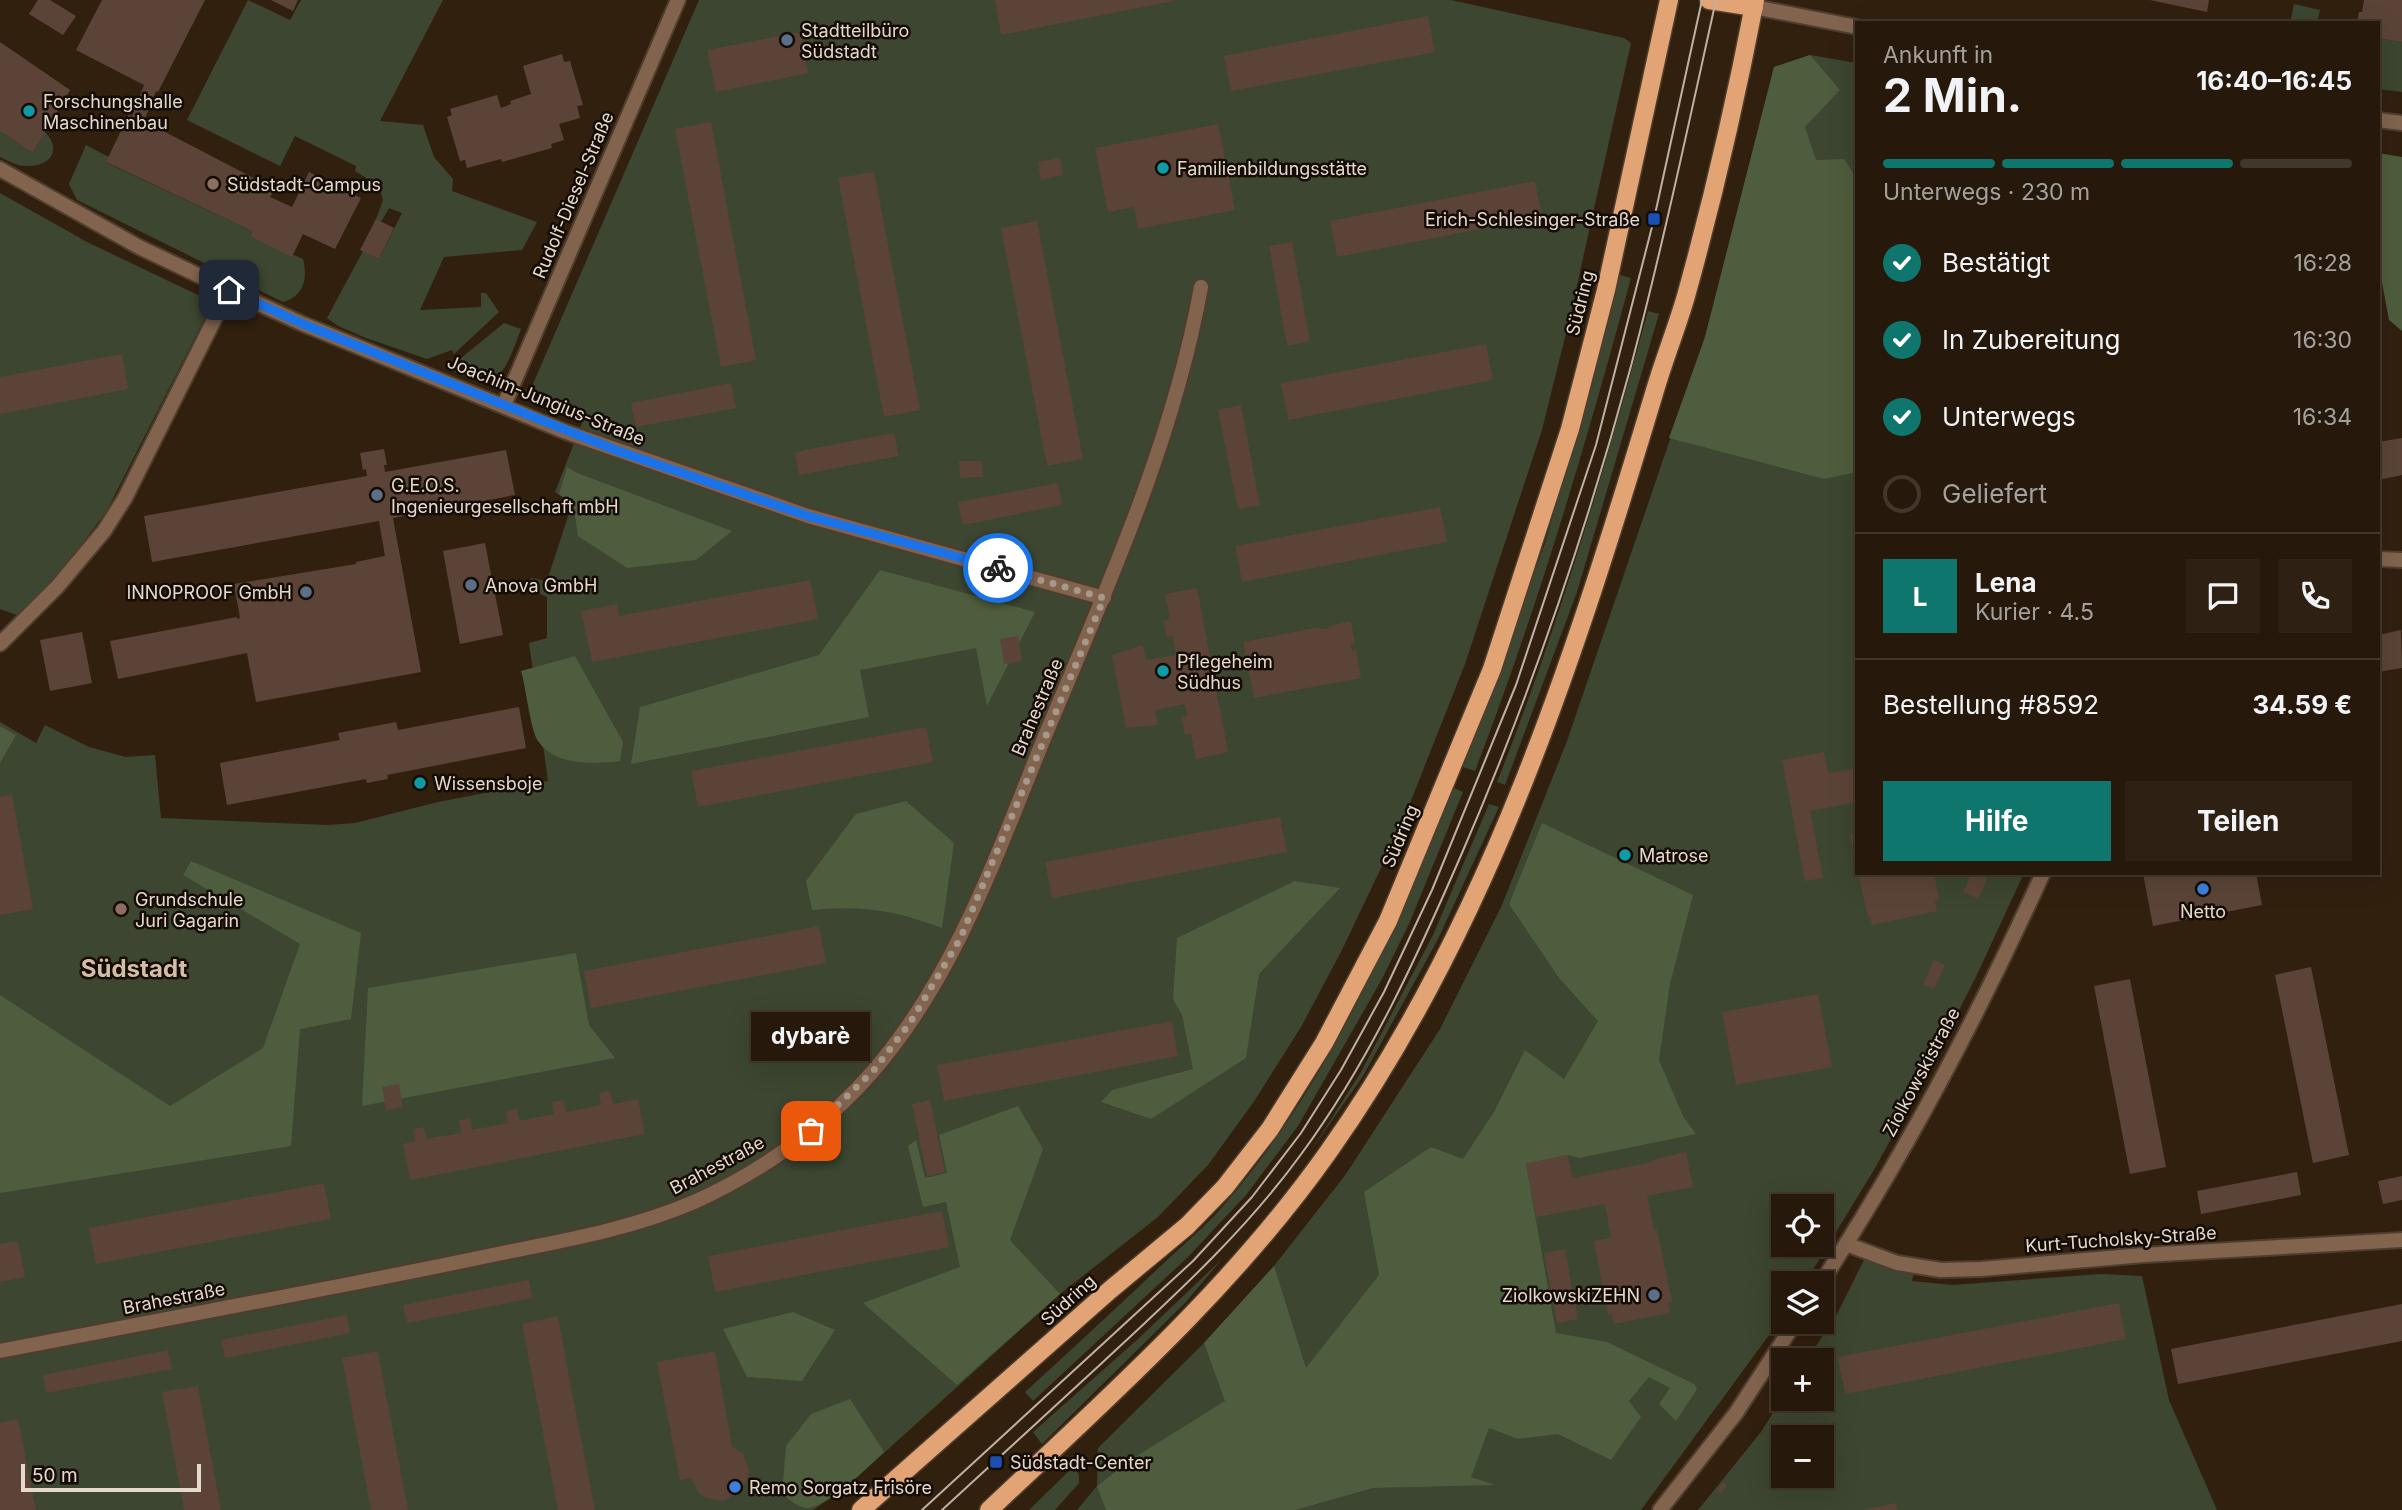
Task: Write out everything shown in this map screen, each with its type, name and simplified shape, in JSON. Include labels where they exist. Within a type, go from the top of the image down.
[{"type":"main road","name":"Südring","points":[[861,1510],[1110,1290],[1187,1226],[1225,1188],[1270,1129],[1324,1043],[1388,920],[1492,669],[1570,429],[1606,290],[1669,0]]},
{"type":"main road","points":[[989,1510],[1218,1289],[1275,1223],[1382,1073],[1431,986],[1519,798],[1565,675],[1638,453],[1685,297],[1731,117],[1755,4],[1709,0]]},
{"type":"street","name":"Rudolf-Diesel-Straße","points":[[504,405],[678,0]]},
{"type":"street","points":[[1755,4],[1855,27]]},
{"type":"street","points":[[2380,120],[2402,123]]},
{"type":"street","name":"Joachim-Jungius-Straße","points":[[0,169],[139,247],[303,324],[618,451],[779,507],[1104,598]]},
{"type":"street","name":"Brahestraße","points":[[0,1351],[385,1277],[622,1227],[695,1202],[758,1168],[811,1131],[874,1070],[910,1023],[960,939],[1104,598],[1171,413],[1201,287]]},
{"type":"street","points":[[0,644],[57,587],[104,531],[125,498],[229,290]]},
{"type":"street","points":[[2380,559],[2402,560]]},
{"type":"street","name":"Ziolkowskistraße","points":[[1829,1271],[1919,1119],[2012,943],[2042,875]]},
{"type":"street","name":"Kurt-Tucholsky-Straße","points":[[1846,1244],[1897,1263],[1955,1269],[2402,1240]]},
{"type":"street","points":[[1660,1510],[1736,1413],[1788,1334]]},
{"type":"green space","points":[[248,0],[290,20],[301,0],[443,0],[380,121],[423,125],[434,157],[453,179],[452,191],[537,222],[522,250],[444,257],[420,310],[481,307],[481,293],[486,293],[499,312],[454,354],[452,350],[427,359],[366,338],[327,318],[363,251],[379,259],[402,213],[389,208],[381,222],[376,219],[383,200],[379,186],[355,171],[356,166],[295,136],[280,166],[187,120]]},
{"type":"green space","points":[[699,0],[1451,0],[1624,38],[1631,43],[1542,430],[1465,664],[1401,826],[1341,952],[1301,1027],[1255,1100],[1208,1165],[1158,1217],[1060,1294],[845,1488],[813,1510],[0,1510],[0,722],[36,743],[45,725],[89,747],[126,757],[155,755],[161,818],[327,825],[355,823],[438,802],[548,781],[529,643],[547,638],[547,597],[529,589],[531,578],[547,581],[572,504],[555,492],[585,415],[537,396],[533,384]]},
{"type":"green space","points":[[2294,4],[2320,10],[2317,21],[2290,21]]},
{"type":"green space","points":[[2382,39],[2402,42],[2402,92],[2380,89]]},
{"type":"green space","points":[[1810,55],[1855,63],[1855,875],[2023,875],[1975,979],[1916,1093],[1834,1235],[1834,1194],[1771,1194],[1771,1257],[1821,1257],[1812,1271],[1771,1271],[1771,1332],[1641,1510],[1077,1510],[1097,1486],[1098,1448],[1204,1343],[1274,1266],[1346,1174],[1440,1029],[1502,905],[1567,741],[1705,337],[1774,67]]},
{"type":"green space","points":[[1810,55],[1840,90],[1805,127],[1816,160],[1844,159],[1855,176],[1855,472],[1824,479],[1669,438],[1705,337],[1774,67]]},
{"type":"green space","points":[[0,131],[33,153],[45,132],[53,145],[51,157],[34,166],[3,159],[0,157]]},
{"type":"green space","points":[[86,145],[109,157],[107,163],[252,231],[250,236],[303,259],[305,273],[300,291],[283,302],[77,200],[69,184]]},
{"type":"green space","points":[[2380,153],[2402,157],[2402,331],[2389,320],[2380,272]]},
{"type":"green space","points":[[0,193],[87,242],[200,296],[209,310],[106,512],[64,567],[19,616],[0,609]]},
{"type":"green space","points":[[1620,275],[1631,278],[1578,465],[1540,588],[1475,771],[1463,767],[1546,540]]},
{"type":"green space","points":[[1648,311],[1659,314],[1577,592],[1505,785],[1497,782],[1579,549]]},
{"type":"green space","points":[[504,323],[521,329],[508,362],[498,376],[492,381],[481,382],[453,371],[455,363]]},
{"type":"green space","points":[[567,467],[732,531],[696,560],[627,568],[578,536],[573,504],[559,494]]},
{"type":"green space","points":[[880,570],[1035,612],[987,706],[976,648],[860,670],[869,717],[631,764],[640,707],[819,655]]},
{"type":"green space","points":[[575,656],[623,742],[620,761],[587,763],[564,759],[545,749],[535,735],[521,671]]},
{"type":"green space","points":[[0,726],[16,735],[0,763]]},
{"type":"green space","points":[[1454,788],[1463,792],[1409,924],[1382,979],[1298,1126],[1246,1195],[1188,1257],[1033,1401],[1025,1392],[1216,1214],[1260,1160],[1294,1111],[1326,1060],[1381,953]]},
{"type":"green space","points":[[906,801],[954,843],[942,928],[878,910],[812,910],[806,881],[856,814]]},
{"type":"green space","points":[[1489,804],[1499,807],[1438,939],[1363,1076],[1310,1152],[1361,1072],[1433,935]]},
{"type":"green space","points":[[1542,823],[1693,895],[1670,984],[1659,1060],[1684,1118],[1696,1134],[1579,1158],[1568,1155],[1526,1164],[1556,1333],[1607,1342],[1694,1384],[1697,1389],[1676,1421],[1659,1404],[1670,1388],[1649,1377],[1629,1401],[1641,1417],[1611,1460],[1558,1434],[1518,1439],[1489,1428],[1471,1477],[1495,1485],[1373,1488],[1295,1510],[1106,1510],[1097,1486],[1135,1457],[1225,1401],[1204,1343],[1274,1266],[1306,1368],[1379,1275],[1364,1192],[1431,1147],[1463,1159],[1494,1112],[1525,1050],[1564,1079],[1598,1021],[1559,978],[1509,904]]},
{"type":"green space","points":[[191,861],[361,933],[351,1019],[300,1029],[291,1146],[0,1193],[0,995],[170,1106],[263,1048],[300,944],[183,875]]},
{"type":"green space","points":[[1295,881],[1340,888],[1259,974],[1246,1058],[1151,1119],[1101,1102],[1112,1090],[1193,1069],[1182,1015],[1173,999],[1177,938]]},
{"type":"green space","points":[[576,953],[589,1025],[615,1058],[362,1106],[368,988]]},
{"type":"green space","points":[[1018,1106],[1043,1149],[1010,1240],[1060,1294],[957,1385],[863,1303],[960,1267],[946,1202],[923,1207],[908,1146],[916,1140],[925,1178],[947,1173],[939,1135]]},
{"type":"green space","points":[[1865,1258],[1914,1271],[1912,1281],[1952,1285],[2101,1274],[2142,1276],[2169,1400],[2217,1510],[1698,1510],[1761,1432],[1774,1411],[1834,1411],[1834,1348],[1815,1348],[1824,1334],[1834,1334],[1834,1319]]},
{"type":"green space","points":[[1221,1260],[1186,1302],[1042,1444],[1033,1432],[1138,1339]]},
{"type":"green space","points":[[793,1312],[835,1330],[802,1381],[747,1377],[723,1329]]},
{"type":"green space","points":[[850,1399],[884,1452],[824,1502],[814,1507],[798,1506],[782,1493],[786,1446],[811,1414]]},
{"type":"green space","points":[[1074,1466],[1079,1475],[1079,1483],[1055,1510],[1029,1510]]},
{"type":"building","points":[[38,0],[50,0],[76,16],[63,35],[29,14]]},
{"type":"building","points":[[102,0],[205,0],[158,92],[156,91],[144,121],[275,189],[270,197],[292,207],[309,172],[361,198],[335,249],[303,234],[292,257],[250,236],[252,231],[106,162],[129,114],[132,116],[144,85],[76,50]]},
{"type":"building","points":[[271,0],[298,0],[293,11]]},
{"type":"building","points":[[995,0],[1174,0],[1174,1],[1001,35]]},
{"type":"building","points":[[2150,0],[2209,0],[2207,12]]},
{"type":"building","points":[[2364,0],[2402,0],[2402,42],[2382,39],[2380,42],[2380,21],[2357,21],[2359,12],[2362,12]]},
{"type":"building","points":[[1428,16],[1435,52],[1231,91],[1224,56]]},
{"type":"building","points":[[800,32],[808,73],[716,92],[707,50]]},
{"type":"building","name":"Forschungshalle Maschinenbau","points":[[0,42],[70,90],[33,153],[0,131]]},
{"type":"building","points":[[562,54],[564,62],[570,61],[583,105],[577,106],[580,118],[559,124],[564,140],[551,144],[552,148],[502,162],[501,159],[467,168],[465,160],[460,161],[447,117],[452,115],[450,109],[497,95],[501,108],[511,104],[510,101],[531,94],[523,66]]},
{"type":"building","points":[[711,122],[756,360],[721,367],[675,129]]},
{"type":"building","name":"Familienbildungsstätte","points":[[1218,124],[1235,210],[1138,229],[1134,207],[1108,212],[1095,148]]},
{"type":"building","points":[[1060,158],[1063,175],[1041,180],[1038,162]]},
{"type":"building","points":[[874,172],[920,410],[884,417],[838,178]]},
{"type":"building","points":[[1535,181],[1542,217],[1337,257],[1330,221]]},
{"type":"building","points":[[376,219],[394,228],[379,259],[360,250]]},
{"type":"building","points":[[1037,221],[1083,459],[1047,466],[1001,228]]},
{"type":"building","points":[[1292,242],[1310,341],[1287,346],[1269,246]]},
{"type":"building","points":[[1486,344],[1493,380],[1288,420],[1281,383]]},
{"type":"building","points":[[122,354],[128,389],[0,414],[0,377]]},
{"type":"building","points":[[731,383],[736,408],[636,427],[631,403]]},
{"type":"building","points":[[1241,405],[1260,505],[1238,509],[1218,410]]},
{"type":"building","points":[[894,433],[899,456],[799,475],[795,452]]},
{"type":"building","points":[[2402,438],[2402,475],[2380,480],[2380,442]]},
{"type":"building","points":[[384,449],[387,465],[384,465],[385,472],[506,450],[515,495],[393,518],[421,672],[256,702],[247,653],[118,679],[110,641],[240,618],[234,584],[356,564],[385,556],[379,521],[152,562],[144,516],[367,476],[360,453]]},
{"type":"building","points":[[959,461],[982,461],[983,477],[960,478]]},
{"type":"building","points":[[1058,483],[1062,505],[963,525],[958,502]]},
{"type":"building","points":[[1440,507],[1447,542],[1242,582],[1235,546]]},
{"type":"building","name":"Anova GmbH","points":[[485,543],[503,635],[460,644],[443,551]]},
{"type":"building","points":[[810,580],[818,619],[592,662],[581,611],[617,604],[619,616]]},
{"type":"building","name":"Pflegeheim Südhus","points":[[1197,588],[1228,752],[1196,759],[1191,734],[1185,735],[1181,717],[1188,716],[1185,704],[1155,710],[1158,725],[1126,728],[1112,655],[1143,645],[1146,660],[1176,655],[1173,636],[1167,637],[1163,621],[1170,619],[1165,594]]},
{"type":"building","points":[[1351,621],[1355,643],[1350,644],[1352,651],[1356,650],[1361,678],[1254,698],[1243,642],[1319,627],[1329,628]]},
{"type":"building","points":[[2401,630],[2402,668],[2380,672],[2380,635]]},
{"type":"building","points":[[82,632],[92,683],[50,691],[40,640]]},
{"type":"building","points":[[1018,636],[1022,661],[1004,664],[1000,639]]},
{"type":"building","points":[[519,707],[526,748],[387,775],[388,779],[367,783],[366,779],[227,805],[220,763],[340,740],[338,733],[396,722],[398,730]]},
{"type":"building","points":[[926,727],[933,762],[698,807],[691,771]]},
{"type":"building","points":[[1824,752],[1828,773],[1855,768],[1855,802],[1810,811],[1823,878],[1805,881],[1782,760]]},
{"type":"building","points":[[12,795],[33,909],[0,915],[0,797]]},
{"type":"building","points":[[1280,817],[1287,852],[1052,898],[1045,862]]},
{"type":"building","points":[[1855,833],[1855,856],[1850,834]]},
{"type":"building","points":[[1858,875],[1934,875],[1939,899],[1935,900],[1937,911],[1872,925],[1870,916],[1868,917]]},
{"type":"building","points":[[1971,875],[1987,879],[1978,899],[1963,892]]},
{"type":"building","name":"Netto","points":[[2143,875],[2256,875],[2262,905],[2153,926]]},
{"type":"building","points":[[819,926],[826,963],[591,1008],[584,971]]},
{"type":"building","points":[[1934,960],[1945,965],[1934,989],[1923,984]]},
{"type":"building","points":[[2311,967],[2349,1155],[2313,1163],[2275,975]]},
{"type":"building","points":[[2130,979],[2166,1167],[2130,1174],[2094,986]]},
{"type":"building","points":[[1818,994],[1832,1067],[1736,1085],[1722,1012]]},
{"type":"building","points":[[1172,1021],[1178,1056],[944,1101],[937,1065]]},
{"type":"building","points":[[399,1084],[403,1107],[386,1110],[382,1087]]},
{"type":"building","points":[[610,1091],[613,1104],[638,1099],[645,1134],[410,1180],[403,1144],[415,1141],[413,1129],[424,1127],[426,1139],[461,1133],[459,1120],[470,1118],[472,1130],[508,1123],[506,1111],[517,1109],[519,1121],[554,1114],[552,1102],[563,1100],[566,1112],[601,1105],[599,1093]]},
{"type":"building","points":[[930,1100],[945,1172],[927,1176],[912,1104]]},
{"type":"building","points":[[1686,1152],[1693,1187],[1647,1196],[1654,1230],[1657,1229],[1672,1302],[1668,1303],[1670,1313],[1614,1324],[1612,1314],[1608,1315],[1594,1241],[1611,1238],[1605,1204],[1536,1217],[1526,1163],[1568,1155],[1572,1178],[1653,1162],[1652,1160]]},
{"type":"building","points":[[2297,1172],[2301,1195],[2201,1214],[2197,1191]]},
{"type":"building","points":[[2402,1176],[2402,1200],[2383,1204],[2378,1181]]},
{"type":"building","points":[[324,1183],[331,1219],[96,1264],[89,1228]]},
{"type":"building","points":[[942,1211],[949,1247],[715,1292],[708,1256]]},
{"type":"building","points":[[18,1241],[25,1277],[0,1282],[0,1244]]},
{"type":"building","points":[[1565,1249],[1578,1319],[1557,1323],[1544,1253]]},
{"type":"building","points":[[529,1280],[532,1298],[407,1323],[403,1305]]},
{"type":"building","points":[[2119,1303],[2126,1339],[1845,1394],[1838,1357]]},
{"type":"building","points":[[2402,1304],[2402,1341],[2178,1384],[2171,1349]]},
{"type":"building","points":[[347,1315],[350,1333],[225,1358],[221,1340]]},
{"type":"building","points":[[558,1316],[595,1510],[558,1510],[522,1324]]},
{"type":"building","points":[[168,1350],[172,1369],[46,1393],[43,1375]]},
{"type":"building","points":[[378,1351],[408,1510],[371,1510],[342,1358]]},
{"type":"building","points":[[715,1351],[732,1446],[743,1454],[749,1471],[741,1491],[723,1501],[707,1498],[699,1493],[691,1478],[680,1480],[657,1362]]},
{"type":"building","points":[[198,1386],[221,1510],[184,1510],[162,1392]]},
{"type":"building","points":[[18,1419],[36,1510],[0,1510],[0,1423]]},
{"type":"building","points":[[1723,1482],[1727,1485],[1721,1493],[1717,1490]]},
{"type":"building","points":[[1896,1503],[1897,1510],[1867,1509]]},
{"type":"tram line","points":[[922,1510],[1193,1261],[1252,1197],[1301,1133],[1341,1070],[1384,992],[1432,890],[1516,685],[1596,445],[1654,219],[1702,0]]},
{"type":"tram line","points":[[942,1510],[1156,1313],[1257,1210],[1326,1118],[1390,1008],[1487,794],[1576,552],[1643,321],[1716,0]]},
{"type":"way so far","points":[[811,1131],[874,1070],[910,1023],[960,939],[1104,598],[998,568]]},
{"type":"place","name":"Stadtteilbüro Südstadt","points":[[787,40]]},
{"type":"place","name":"Forschungshalle Maschinenbau","points":[[29,111]]},
{"type":"place","name":"Familienbildungsstätte","points":[[1163,168]]},
{"type":"place","name":"Südstadt-Campus","points":[[213,184]]},
{"type":"place","name":"Erich-Schlesinger-Straße","points":[[1654,219]]},
{"type":"place","name":"G.E.O.S. Ingenieurgesellschaft mbH","points":[[377,495]]},
{"type":"place","name":"Anova GmbH","points":[[471,585]]},
{"type":"place","name":"INNOPROOF GmbH","points":[[306,592]]},
{"type":"place","name":"Pflegeheim Südhus","points":[[1163,671]]},
{"type":"place","name":"Wissensboje","points":[[420,783]]},
{"type":"place","name":"Matrose","points":[[1625,855]]},
{"type":"place","name":"Netto","points":[[2203,889]]},
{"type":"place","name":"Grundschule Juri Gagarin","points":[[121,909]]},
{"type":"place","name":"dybarè","points":[[811,1131]]},
{"type":"place","name":"ZiolkowskiZEHN","points":[[1654,1295]]},
{"type":"place","name":"Südstadt-Center","points":[[996,1462]]},
{"type":"place","name":"Remo Sorgatz Frisöre","points":[[735,1487]]},
{"type":"district","name":"Südstadt","points":[[134,968]]},
{"type":"route","points":[[229,290],[303,324],[618,451],[808,516],[998,568]]}]
